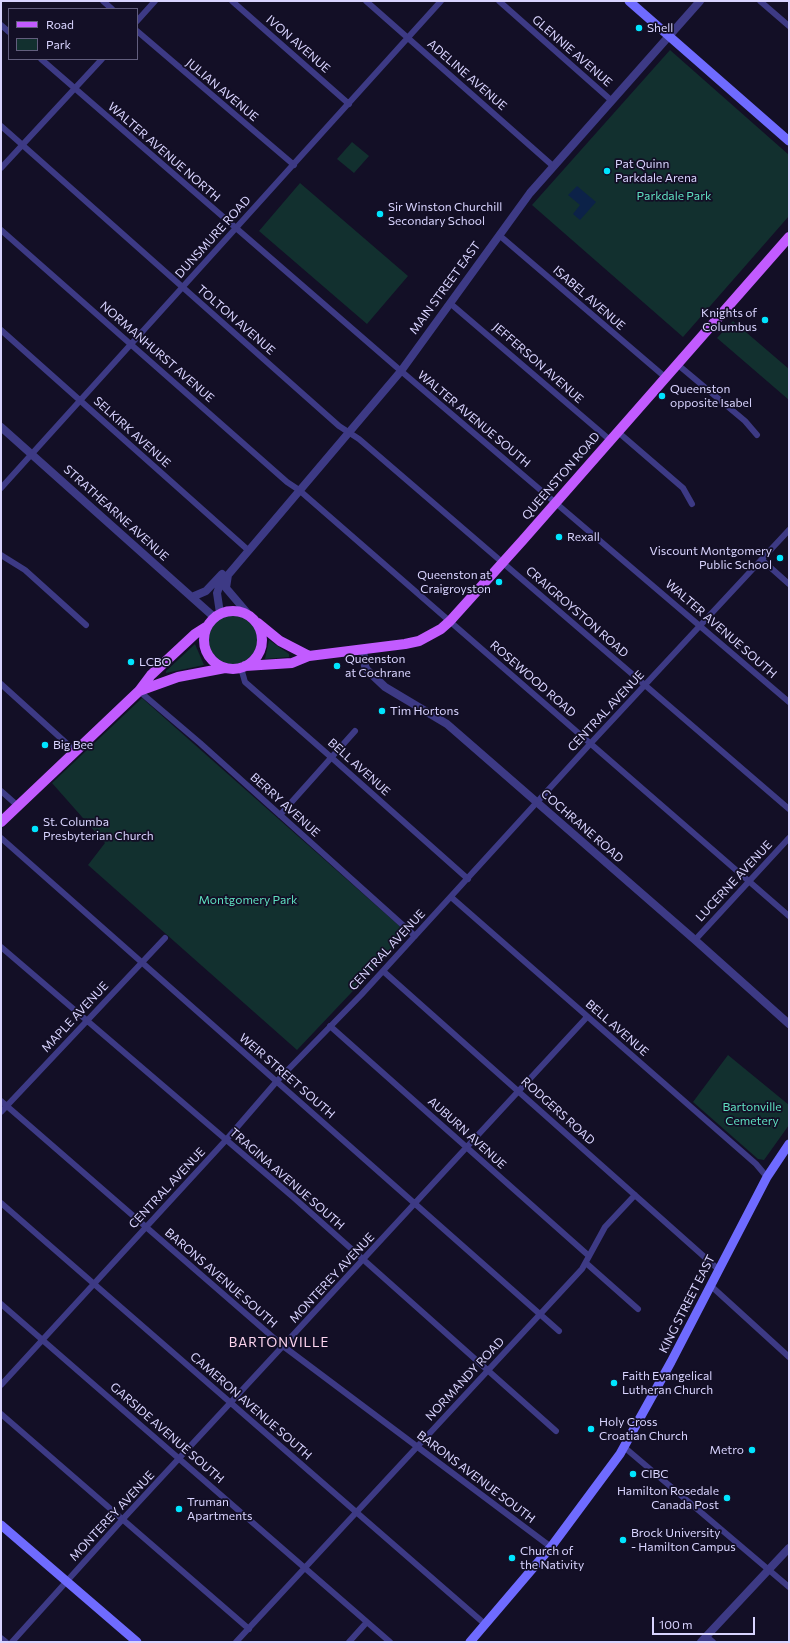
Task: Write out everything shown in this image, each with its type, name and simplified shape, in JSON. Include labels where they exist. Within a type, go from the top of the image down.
[{"type":"main road","points":[[629,1],[789,142]]},
{"type":"main road","name":"QUEENSTON ROAD","points":[[243,667],[292,663],[309,656],[389,647],[419,641],[430,636],[450,621],[556,503],[789,237]]},
{"type":"main road","points":[[1,822],[139,691],[151,675],[195,634],[206,627],[217,615],[235,610],[249,615],[280,641],[309,656]]},
{"type":"main road","points":[[139,691],[178,677],[225,668],[243,667],[255,659],[260,651],[262,637],[258,623]]},
{"type":"main road","points":[[206,627],[203,641],[205,650],[215,663],[225,668]]},
{"type":"main road","name":"KING STREET EAST","points":[[470,1642],[552,1546],[624,1448],[767,1177],[789,1144]]},
{"type":"main road","points":[[1,1525],[137,1642]]},
{"type":"street","points":[[102,1],[111,8]]},
{"type":"street","points":[[138,20],[155,1]]},
{"type":"street","name":"IVON AVENUE","points":[[232,1],[349,104]]},
{"type":"street","name":"ADELINE AVENUE","points":[[366,1],[553,166]]},
{"type":"street","name":"DUNSMURE ROAD","points":[[1,488],[441,1]]},
{"type":"street","name":"GLENNIE AVENUE","points":[[499,1],[612,101]]},
{"type":"street","name":"MAIN STREET EAST","points":[[217,615],[217,599],[222,580],[234,568],[401,371],[530,193],[700,1]]},
{"type":"street","points":[[760,1],[789,26]]},
{"type":"street","name":"JULIAN AVENUE","points":[[138,32],[294,165]]},
{"type":"street","name":"WALTER AVENUE NORTH","points":[[41,60],[401,371]]},
{"type":"street","points":[[1,168],[101,60]]},
{"type":"street","name":"TOLTON AVENUE","points":[[1,126],[349,433]]},
{"type":"street","name":"NORMANHURST AVENUE","points":[[1,230],[287,482],[299,490]]},
{"type":"street","name":"ISABEL AVENUE","points":[[499,235],[665,377]]},
{"type":"street","name":"JEFFERSON AVENUE","points":[[451,304],[610,440]]},
{"type":"street","name":"SELKIRK AVENUE","points":[[1,330],[248,550]]},
{"type":"street","points":[[677,364],[745,421],[757,435]]},
{"type":"street","name":"WALTER AVENUE SOUTH","points":[[401,371],[789,702]]},
{"type":"street","name":"STRATHEARNE AVENUE","points":[[1,427],[192,597],[217,615]]},
{"type":"street","points":[[618,432],[683,488],[692,504]]},
{"type":"street","name":"CRAIGROYSTON ROAD","points":[[349,433],[359,439],[789,809]]},
{"type":"street","name":"ROSEWOOD ROAD","points":[[299,490],[748,882],[789,916]]},
{"type":"street","name":"CENTRAL AVENUE","points":[[1,1385],[226,1140],[277,1081],[416,936],[644,685],[789,530]]},
{"type":"street","points":[[1,555],[24,570],[86,625]]},
{"type":"street","points":[[762,560],[789,584]]},
{"type":"street","points":[[192,597],[203,594],[220,575],[234,568]]},
{"type":"street","points":[[228,575],[226,588],[249,615]]},
{"type":"street","name":"COCHRANE ROAD","points":[[363,650],[367,670],[385,687],[447,724],[789,1024]]},
{"type":"street","name":"BELL AVENUE","points":[[243,667],[245,682],[468,879]]},
{"type":"street","points":[[1,684],[75,751]]},
{"type":"street","name":"BERRY AVENUE","points":[[139,691],[416,936]]},
{"type":"street","points":[[280,815],[355,731]]},
{"type":"street","points":[[1,791],[18,806]]},
{"type":"street","name":"WEIR STREET SOUTH","points":[[1,838],[140,963],[277,1081],[559,1331]]},
{"type":"street","name":"LUCERNE AVENUE","points":[[695,940],[789,838]]},
{"type":"street","name":"BELL AVENUE","points":[[451,897],[756,1164],[767,1177]]},
{"type":"street","name":"MAPLE AVENUE","points":[[1,1112],[165,938]]},
{"type":"street","name":"TRAGINA AVENUE SOUTH","points":[[1,947],[226,1140],[556,1431]]},
{"type":"street","name":"RODGERS ROAD","points":[[383,971],[520,1090],[718,1269]]},
{"type":"street","name":"MONTEREY AVENUE","points":[[12,1642],[122,1520],[587,1017]]},
{"type":"street","name":"AUBURN AVENUE","points":[[330,1026],[589,1256]]},
{"type":"street","name":"BARONS AVENUE SOUTH","points":[[1,1101],[283,1346],[552,1546]]},
{"type":"street","name":"NORMANDY ROAD","points":[[236,1642],[540,1315],[586,1263],[605,1227],[635,1195]]},
{"type":"street","name":"CAMERON AVENUE SOUTH","points":[[1,1204],[486,1625]]},
{"type":"street","points":[[586,1263],[638,1309]]},
{"type":"street","points":[[710,1285],[789,1357]]},
{"type":"street","name":"GARSIDE AVENUE SOUTH","points":[[1,1304],[390,1642]]},
{"type":"street","points":[[1,1414],[249,1629]]},
{"type":"street","points":[[624,1448],[789,1587]]},
{"type":"street","points":[[713,1642],[703,1639],[789,1548]]},
{"type":"street","points":[[349,1642],[367,1622]]},
{"type":"street","points":[[1,1638],[6,1642]]},
{"type":"green space","name":"Parkdale Park","points":[[670,50],[789,155],[789,216],[683,337],[532,205]]},
{"type":"green space","points":[[352,142],[369,156],[354,173],[337,159]]},
{"type":"green space","points":[[300,183],[408,276],[367,324],[259,231]]},
{"type":"green space","points":[[733,321],[789,369],[789,400],[717,338]]},
{"type":"green space","points":[[233,615],[242,617],[253,626],[258,640],[256,649],[247,660],[233,665],[224,663],[213,654],[208,640],[210,631],[219,620]]},
{"type":"green space","points":[[269,640],[289,654],[289,657],[265,659]]},
{"type":"green space","points":[[195,644],[204,665],[166,673],[166,671]]},
{"type":"green space","name":"Montgomery Park","points":[[142,698],[404,930],[404,937],[297,1050],[88,865],[105,843],[52,783]]},
{"type":"green space","name":"Bartonville Cemetery","points":[[728,1055],[789,1105],[789,1125],[764,1160],[758,1159],[693,1102]]},
{"type":"water","points":[[577,186],[596,202],[580,220],[573,214],[580,205],[568,195]]},
{"type":"place","name":"Shell","points":[[639,28]]},
{"type":"place","name":"Pat Quinn Parkdale Arena","points":[[607,171]]},
{"type":"place","name":"Sir Winston Churchill Secondary School","points":[[380,214]]},
{"type":"place","name":"Knights of Columbus","points":[[765,320]]},
{"type":"place","name":"Queenston opposite Isabel","points":[[662,396]]},
{"type":"place","name":"Rexall","points":[[559,537]]},
{"type":"place","name":"Viscount Montgomery Public School","points":[[780,558]]},
{"type":"place","name":"Queenston at Craigroyston","points":[[499,582]]},
{"type":"place","name":"LCBO","points":[[131,662]]},
{"type":"place","name":"Queenston at Cochrane","points":[[337,666]]},
{"type":"place","name":"Tim Hortons","points":[[382,711]]},
{"type":"place","name":"Big Bee","points":[[45,745]]},
{"type":"place","name":"St. Columba Presbyterian Church","points":[[35,829]]},
{"type":"place","name":"Faith Evangelical Lutheran Church","points":[[614,1383]]},
{"type":"place","name":"Holy Cross Croatian Church","points":[[591,1429]]},
{"type":"place","name":"Metro","points":[[752,1450]]},
{"type":"place","name":"CIBC","points":[[633,1474]]},
{"type":"place","name":"Hamilton Rosedale Canada Post","points":[[727,1498]]},
{"type":"place","name":"Truman Apartments","points":[[179,1509]]},
{"type":"place","name":"Brock University - Hamilton Campus","points":[[623,1540]]},
{"type":"place","name":"Church of the Nativity","points":[[512,1558]]},
{"type":"district","name":"BARTONVILLE","points":[[279,1343]]}]
